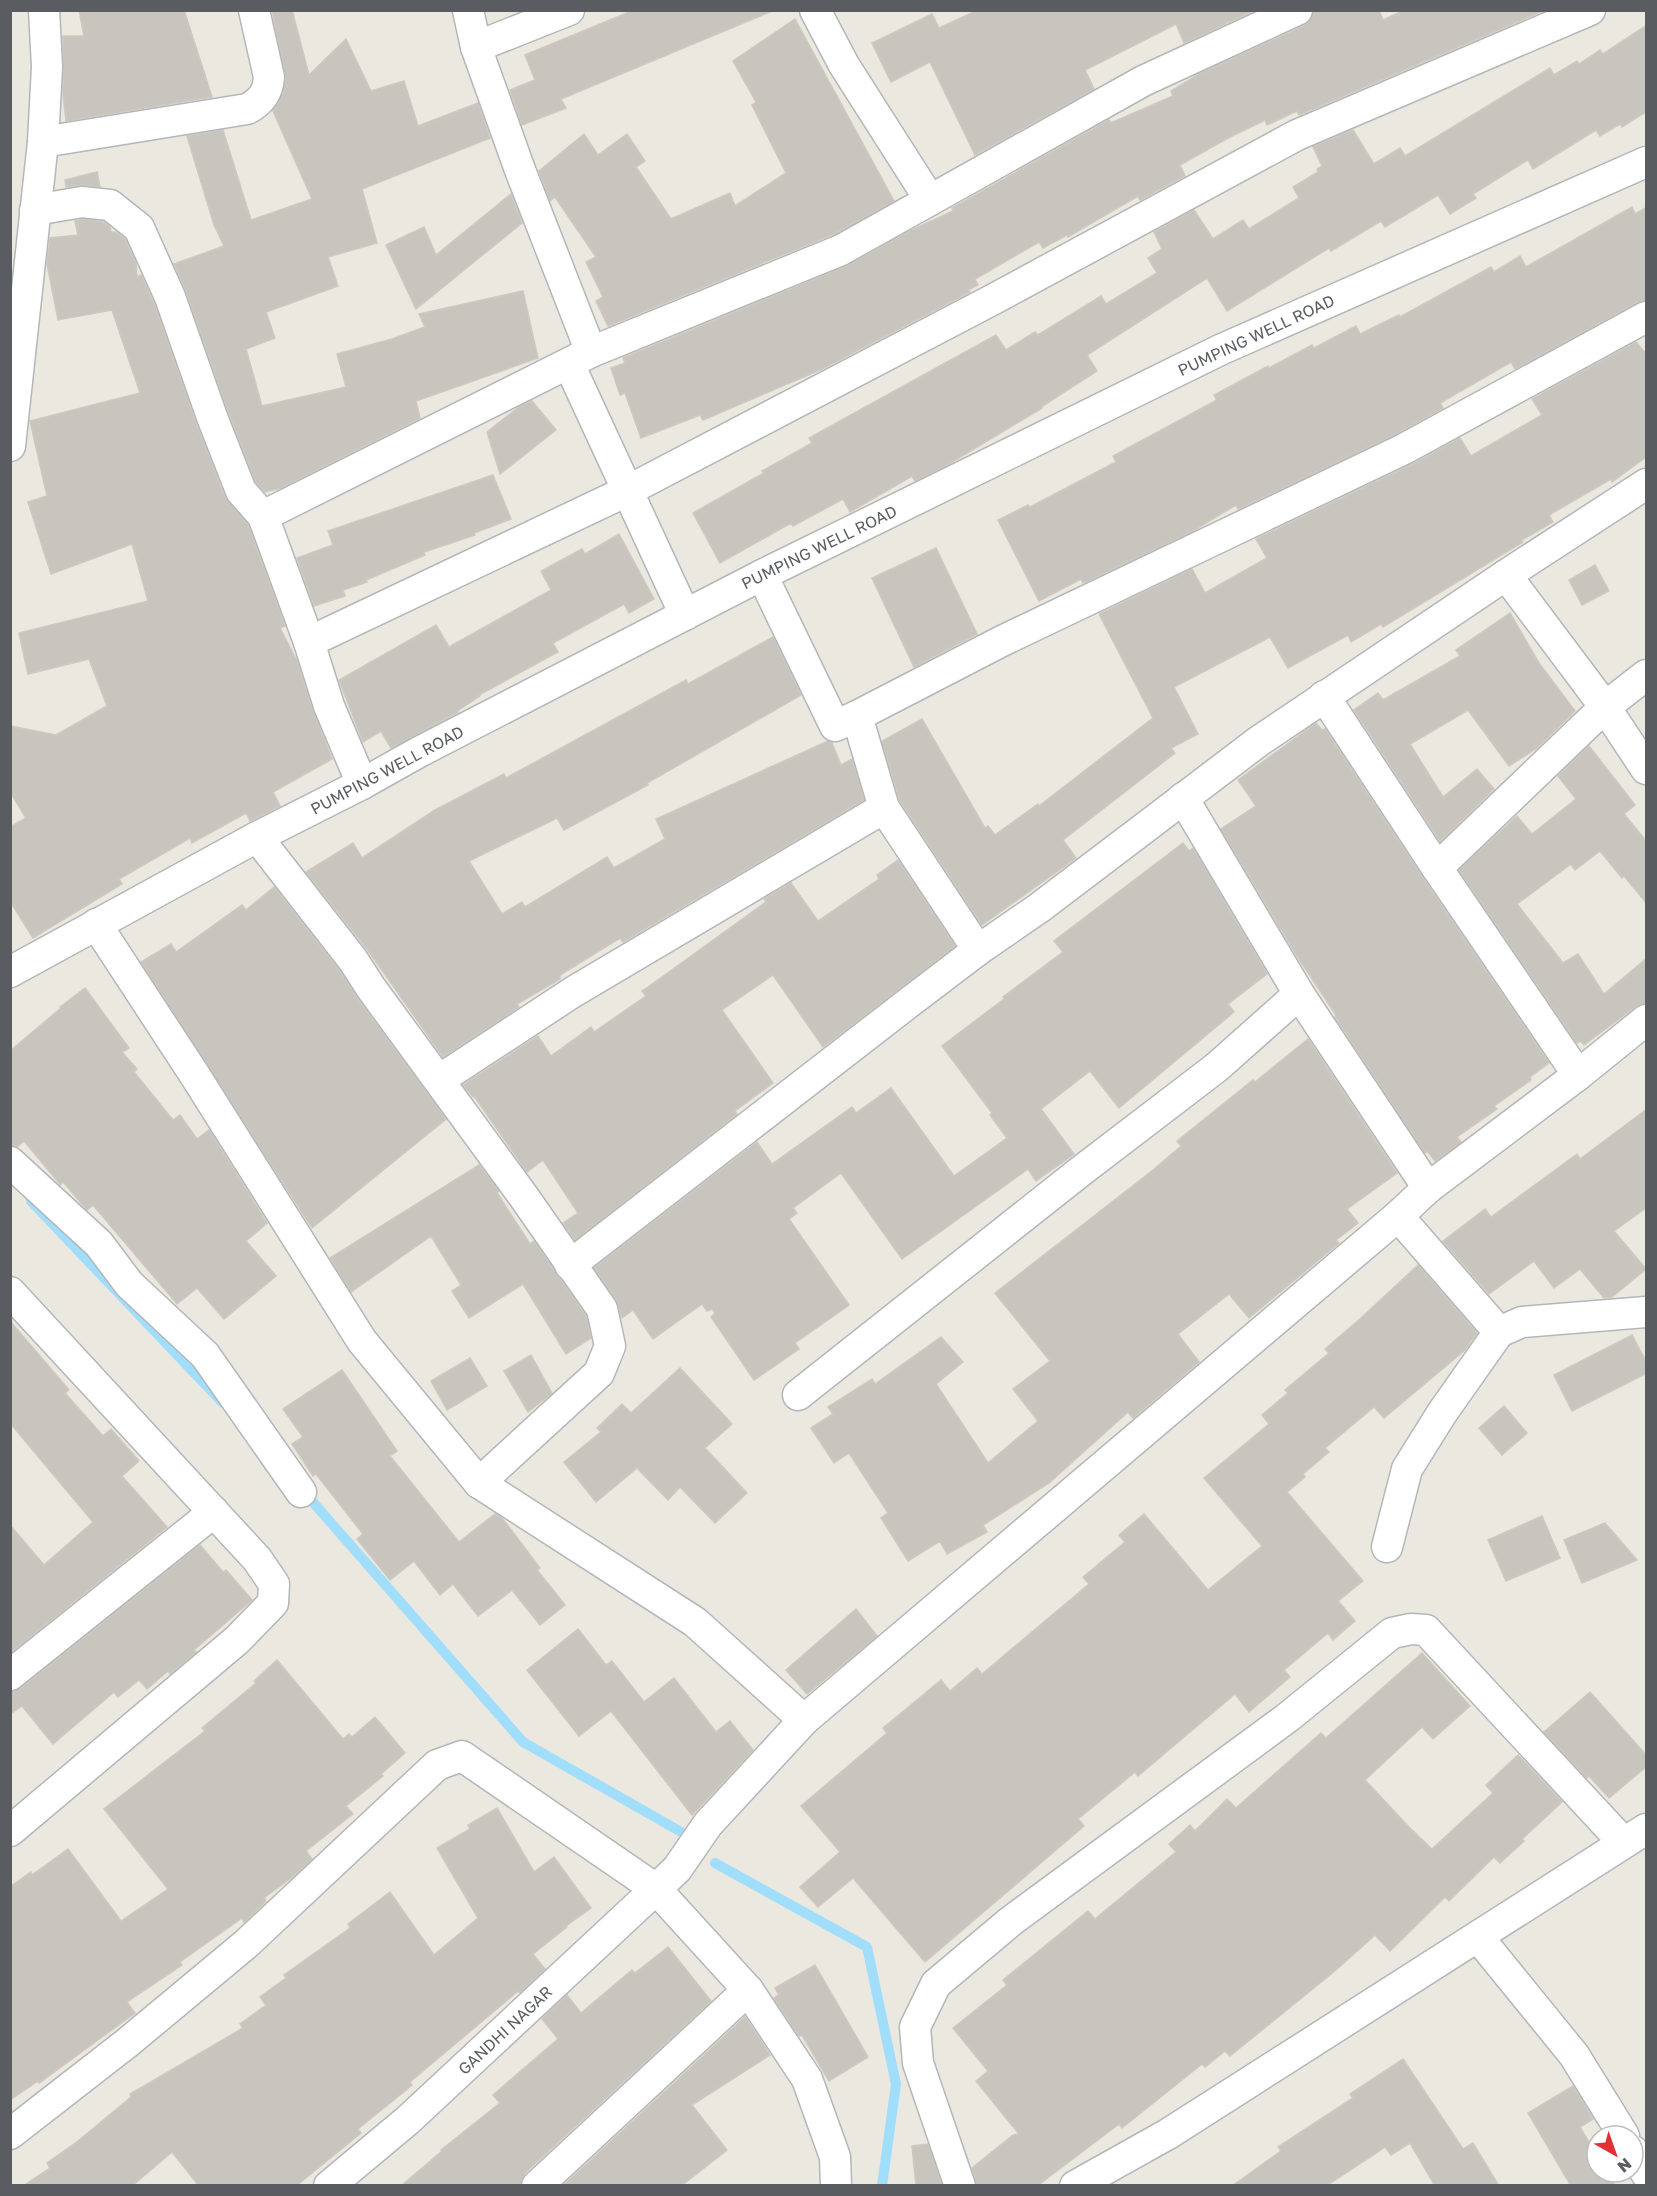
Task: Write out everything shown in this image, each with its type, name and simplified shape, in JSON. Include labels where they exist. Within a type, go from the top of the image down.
[{"type":"street","points":[[10,446],[44,142],[47,67],[44,10]]},
{"type":"street","points":[[44,142],[247,109],[256,104],[269,87],[269,77],[255,10]]},
{"type":"street","points":[[468,10],[476,47],[520,170],[580,358],[627,491],[685,615]]},
{"type":"street","points":[[476,47],[569,10]]},
{"type":"street","points":[[815,10],[844,65],[930,200]]},
{"type":"street","points":[[263,516],[580,358],[841,250],[1143,81],[1297,10]]},
{"type":"street","points":[[309,642],[627,491],[992,300],[1297,135],[1590,10]]},
{"type":"street","name":"PUMPING WELL ROAD","points":[[10,972],[257,837],[762,575],[1220,350],[1647,162]]},
{"type":"street","points":[[35,210],[82,202],[110,205],[139,228],[170,297],[212,417],[241,491],[263,516],[309,642],[329,706],[362,784]]},
{"type":"street","points":[[762,575],[835,726],[1002,641],[1404,449],[1647,317]]},
{"type":"street","points":[[570,1265],[978,950],[1039,908],[1259,741],[1506,575],[1647,484]]},
{"type":"street","points":[[1506,575],[1605,707],[1647,769]]},
{"type":"street","points":[[1437,868],[1605,707],[1647,675]]},
{"type":"street","points":[[1324,696],[1437,868],[1578,1075]]},
{"type":"street","points":[[857,716],[884,808],[978,950]]},
{"type":"street","points":[[1184,798],[1299,994],[1428,1188]]},
{"type":"street","points":[[440,1080],[573,992],[884,808]]},
{"type":"street","points":[[257,837],[353,960],[602,1309],[610,1346],[599,1373],[479,1483]]},
{"type":"street","points":[[96,924],[196,1077],[362,1341],[479,1483],[695,1622],[804,1720]]},
{"type":"street","points":[[798,1395],[1081,1171],[1217,1067],[1299,994]]},
{"type":"street","name":"GANDHI NAGAR","points":[[329,2186],[408,2120],[656,1890],[677,1869],[708,1824],[804,1720],[1398,1216],[1428,1188],[1647,1020]]},
{"type":"street","points":[[10,1162],[99,1244],[129,1284],[205,1355],[301,1492]]},
{"type":"street","points":[[1398,1216],[1499,1332]]},
{"type":"street","points":[[10,1292],[258,1559],[274,1584],[273,1603],[237,1640],[10,1831]]},
{"type":"street","points":[[1387,1547],[1407,1469],[1442,1413],[1499,1332],[1522,1322],[1647,1312]]},
{"type":"street","points":[[10,1675],[214,1512]]},
{"type":"street","points":[[960,2186],[918,2063],[915,2027],[936,1984],[1011,1921],[1287,1718],[1392,1633],[1411,1629],[1426,1630],[1635,1835],[1168,2134],[1075,2186]]},
{"type":"street","points":[[10,2134],[127,2043],[246,1944],[438,1765],[462,1756],[656,1890],[748,1990],[807,2079],[835,2157],[836,2186]]},
{"type":"street","points":[[1478,1936],[1574,2055],[1617,2124]]},
{"type":"street","points":[[537,2186],[748,1990]]},
{"type":"building","points":[[79,10],[184,10],[212,97],[66,121],[63,95],[63,36],[84,36]]},
{"type":"building","points":[[272,10],[292,10],[309,75],[346,39],[371,91],[404,81],[418,126],[478,103],[490,138],[362,189],[377,243],[328,257],[338,286],[266,312],[275,338],[246,349],[262,406],[346,387],[337,354],[425,327],[419,314],[523,291],[538,358],[416,401],[420,418],[281,488],[265,492],[256,482],[174,264],[224,246],[214,225],[187,136],[223,130],[251,220],[312,199],[273,111],[283,94],[286,79]]},
{"type":"building","points":[[634,10],[772,11],[561,99],[566,108],[522,125],[510,90],[535,80],[525,55]]},
{"type":"building","points":[[978,10],[1255,10],[1184,43],[1176,24],[1085,70],[1094,89],[975,155],[930,62],[891,82],[872,43],[932,14],[939,28]]},
{"type":"building","points":[[1314,10],[1379,10],[1383,20],[1405,10],[1545,10],[1299,115],[1297,111],[1267,125],[1265,120],[1180,165],[1185,176],[1140,200],[1138,196],[1068,237],[1067,235],[1043,248],[1039,242],[975,279],[978,285],[968,290],[970,292],[820,370],[703,420],[700,415],[641,438],[625,393],[620,395],[611,368],[625,363],[623,358],[849,265],[910,231],[953,211],[952,208],[1109,120],[1111,123],[1173,96],[1171,91],[1199,74],[1304,26],[1311,19]]},
{"type":"building","points":[[795,19],[894,201],[834,234],[608,326],[596,301],[603,297],[586,262],[596,257],[555,197],[550,201],[539,171],[584,134],[598,155],[627,134],[645,161],[636,167],[671,219],[730,193],[735,206],[786,173],[752,105],[756,102],[733,61]]},
{"type":"building","points":[[1647,25],[1647,111],[1622,127],[1620,124],[1600,136],[1596,130],[1533,169],[1528,160],[1473,194],[1476,198],[1450,214],[1438,195],[1385,227],[1381,221],[1331,251],[1329,248],[1227,311],[1207,278],[1087,355],[1097,371],[1042,408],[949,464],[915,481],[912,476],[850,512],[843,499],[793,526],[791,523],[720,563],[693,513],[812,443],[809,438],[996,335],[1006,350],[1035,332],[1038,335],[1101,296],[1106,304],[1157,273],[1148,258],[1162,249],[1154,232],[1194,210],[1213,239],[1243,220],[1249,229],[1299,198],[1293,187],[1318,172],[1317,169],[1322,166],[1313,147],[1353,130],[1374,164],[1400,148],[1405,156],[1550,68],[1554,75],[1577,61],[1579,64],[1600,50],[1603,54]]},
{"type":"building","points":[[97,172],[100,187],[84,185],[66,187],[65,180]]},
{"type":"building","points":[[511,194],[522,223],[416,309],[386,245],[424,227],[436,255]]},
{"type":"building","points":[[1632,207],[1635,214],[1647,207],[1647,300],[1638,302],[1515,369],[1511,362],[1440,403],[1443,408],[1396,434],[1238,509],[1236,505],[1191,532],[1083,583],[1081,579],[1039,601],[998,520],[1028,505],[1030,507],[1116,462],[1113,456],[1217,400],[1214,395],[1268,366],[1269,368],[1312,345],[1314,348],[1356,326],[1360,334],[1399,315],[1400,317],[1491,267],[1494,272],[1520,256],[1526,267]]},
{"type":"building","points":[[83,219],[103,222],[110,227],[111,232],[116,232],[125,239],[136,263],[137,277],[141,275],[154,303],[196,423],[225,497],[248,525],[285,626],[280,628],[297,661],[332,759],[273,792],[280,806],[250,821],[246,813],[192,843],[190,838],[119,879],[122,884],[33,938],[10,901],[10,827],[26,818],[10,792],[10,726],[56,735],[107,706],[89,659],[28,674],[19,633],[148,601],[132,544],[51,574],[28,502],[47,496],[30,421],[140,393],[112,310],[58,320],[47,264],[50,238],[78,235],[75,221]]},
{"type":"building","points":[[1636,342],[1647,355],[1647,456],[1612,482],[1611,479],[1549,515],[1553,522],[1522,540],[1523,542],[1383,627],[1381,624],[1351,642],[1348,635],[1288,668],[1270,637],[1174,687],[1198,734],[1171,748],[1175,753],[1063,840],[1076,858],[982,925],[900,801],[882,741],[922,719],[985,828],[988,826],[995,835],[1038,804],[1039,806],[1153,718],[1099,614],[1192,569],[1205,593],[1267,558],[1256,539],[1411,465],[1460,438],[1471,456],[1542,415],[1532,399]]},
{"type":"building","points":[[532,401],[556,430],[500,474],[487,432],[519,407]]},
{"type":"building","points":[[493,475],[511,519],[474,533],[475,535],[424,552],[425,555],[366,580],[367,582],[343,590],[345,596],[314,606],[297,558],[333,545],[328,531]]},
{"type":"building","points":[[619,534],[654,599],[629,613],[624,604],[553,643],[558,652],[479,695],[458,712],[391,748],[381,731],[363,742],[339,680],[436,625],[449,647],[551,590],[541,571],[582,549],[585,554]]},
{"type":"building","points":[[936,548],[977,634],[914,667],[872,578]]},
{"type":"building","points":[[1595,565],[1609,591],[1582,605],[1569,580]]},
{"type":"building","points":[[1510,613],[1539,663],[1575,711],[1537,748],[1509,766],[1468,710],[1410,744],[1443,797],[1477,769],[1494,789],[1440,841],[1354,710],[1378,693],[1383,700],[1460,656],[1456,650]]},
{"type":"building","points":[[773,637],[801,695],[647,783],[648,785],[564,830],[557,818],[469,861],[502,914],[522,902],[525,907],[607,857],[614,868],[665,839],[656,819],[828,741],[832,743],[841,765],[852,759],[864,800],[623,942],[620,938],[560,975],[560,979],[517,1004],[519,1007],[443,1057],[367,949],[306,872],[353,843],[362,858],[435,810],[504,774],[506,778],[686,680],[688,684]]},
{"type":"building","points":[[1316,723],[1322,730],[1325,729],[1549,1063],[1530,1077],[1531,1080],[1494,1106],[1497,1109],[1457,1137],[1461,1142],[1435,1161],[1427,1151],[1425,1153],[1335,1017],[1336,1015],[1297,956],[1221,829],[1256,806],[1238,780]]},
{"type":"building","points":[[1589,746],[1635,805],[1624,814],[1647,842],[1647,904],[1600,851],[1575,870],[1571,864],[1517,904],[1563,963],[1578,954],[1604,994],[1647,958],[1647,1003],[1635,1007],[1584,1045],[1581,1041],[1577,1043],[1459,870],[1517,816],[1532,834],[1576,799],[1558,776]]},
{"type":"building","points":[[1183,843],[1189,851],[1193,848],[1267,974],[1228,1004],[1234,1012],[1119,1108],[1090,1071],[1041,1109],[1074,1154],[1036,1181],[1028,1169],[902,1259],[841,1173],[793,1208],[797,1213],[789,1219],[849,1305],[795,1343],[799,1349],[754,1380],[711,1317],[715,1313],[712,1309],[707,1311],[702,1304],[653,1339],[633,1310],[622,1318],[616,1299],[594,1268],[757,1142],[772,1164],[852,1107],[856,1113],[891,1088],[954,1176],[1007,1138],[990,1115],[992,1113],[942,1046],[1063,952],[1054,941]]},
{"type":"building","points":[[898,860],[955,946],[823,1047],[773,975],[722,1010],[773,1083],[735,1111],[737,1114],[575,1240],[563,1223],[578,1213],[543,1160],[527,1172],[474,1096],[463,1085],[538,1036],[551,1056],[591,1027],[594,1032],[646,996],[642,991],[766,902],[764,899],[791,883],[818,921],[879,879],[877,875]]},
{"type":"building","points":[[274,887],[339,970],[446,1119],[312,1228],[141,962],[171,944],[176,952],[242,905],[246,910]]},
{"type":"building","points":[[85,988],[129,1048],[122,1052],[137,1069],[134,1072],[173,1120],[180,1115],[197,1139],[209,1130],[267,1223],[246,1241],[276,1276],[224,1319],[197,1288],[177,1304],[93,1205],[87,1210],[63,1182],[60,1185],[24,1141],[17,1147],[10,1145],[10,1051]]},
{"type":"building","points":[[1308,1039],[1397,1173],[1347,1209],[1358,1223],[1336,1240],[1339,1243],[1249,1318],[1229,1294],[1178,1334],[1199,1362],[1133,1418],[1128,1412],[1049,1483],[983,1525],[987,1532],[947,1554],[940,1541],[908,1561],[881,1518],[888,1513],[849,1453],[834,1463],[811,1428],[833,1414],[828,1407],[872,1379],[875,1384],[941,1337],[963,1362],[936,1384],[988,1463],[1038,1421],[1013,1389],[1050,1361],[995,1293],[1153,1170],[1181,1146],[1177,1141]]},
{"type":"building","points":[[1647,1109],[1647,1207],[1614,1231],[1646,1269],[1612,1297],[1604,1298],[1580,1269],[1554,1288],[1534,1261],[1489,1294],[1443,1241],[1485,1209],[1491,1217],[1577,1154],[1580,1159]]},
{"type":"building","points":[[479,1165],[499,1191],[497,1193],[530,1244],[534,1241],[586,1316],[591,1338],[566,1354],[523,1284],[469,1318],[452,1291],[461,1285],[431,1236],[351,1292],[330,1258]]},
{"type":"building","points":[[1418,1265],[1477,1333],[1465,1350],[1384,1418],[1374,1407],[1325,1448],[1329,1452],[1303,1474],[1305,1477],[1287,1492],[1363,1581],[1338,1601],[1355,1621],[1333,1640],[1328,1633],[1284,1670],[1290,1677],[1249,1712],[1235,1694],[1138,1776],[1135,1772],[1078,1819],[1084,1826],[925,1962],[853,1878],[818,1907],[800,1887],[840,1852],[801,1806],[887,1733],[883,1728],[941,1680],[950,1691],[977,1668],[982,1674],[1089,1584],[1083,1577],[1125,1542],[1119,1535],[1144,1514],[1208,1590],[1262,1546],[1204,1478],[1269,1424],[1262,1415],[1288,1393],[1285,1390],[1329,1353],[1325,1349]]},
{"type":"building","points":[[10,1321],[69,1390],[65,1393],[103,1436],[111,1429],[139,1461],[122,1476],[167,1527],[10,1653],[10,1525],[44,1565],[93,1522],[10,1423]]},
{"type":"building","points":[[1632,1335],[1647,1363],[1647,1373],[1572,1411],[1554,1375]]},
{"type":"building","points":[[531,1355],[552,1393],[528,1412],[504,1371]]},
{"type":"building","points":[[470,1358],[487,1386],[447,1410],[431,1381]]},
{"type":"building","points":[[680,1368],[732,1424],[705,1448],[747,1493],[715,1523],[680,1487],[668,1500],[637,1468],[596,1502],[564,1462],[601,1432],[597,1428],[622,1404],[631,1413]]},
{"type":"building","points":[[342,1370],[397,1451],[390,1456],[459,1542],[495,1514],[502,1518],[540,1568],[537,1570],[565,1605],[540,1625],[512,1590],[478,1616],[453,1584],[440,1595],[414,1561],[390,1580],[357,1539],[363,1534],[316,1474],[313,1476],[292,1444],[303,1437],[283,1409]]},
{"type":"building","points":[[1504,1406],[1527,1433],[1502,1455],[1479,1428]]},
{"type":"building","points":[[1542,1516],[1560,1558],[1506,1581],[1488,1540]]},
{"type":"building","points":[[1605,1523],[1637,1560],[1582,1583],[1564,1540]]},
{"type":"building","points":[[200,1545],[223,1572],[226,1570],[252,1600],[194,1650],[196,1652],[170,1674],[168,1671],[147,1689],[139,1680],[118,1697],[114,1692],[53,1744],[22,1706],[10,1714],[10,1692],[21,1688]]},
{"type":"building","points":[[856,1609],[877,1636],[807,1694],[786,1670]]},
{"type":"building","points":[[578,1629],[606,1665],[612,1661],[644,1702],[674,1678],[716,1732],[730,1721],[753,1750],[692,1815],[611,1711],[579,1736],[527,1670]]},
{"type":"building","points":[[1422,1653],[1470,1706],[1433,1739],[1422,1727],[1365,1780],[1409,1827],[1432,1849],[1493,1793],[1486,1785],[1518,1755],[1562,1802],[1500,1863],[1494,1857],[1449,1901],[1445,1897],[1390,1951],[1375,1935],[1336,1970],[1230,2056],[1225,2051],[1205,2067],[1202,2064],[1122,2128],[1119,2124],[1037,2186],[977,2186],[972,2168],[1013,2135],[1019,2134],[976,2081],[988,2071],[953,2028],[1007,1985],[1003,1980],[1088,1911],[1095,1919],[1176,1852],[1169,1844],[1190,1825],[1195,1831],[1227,1799],[1236,1808],[1321,1733],[1326,1738]]},
{"type":"building","points":[[277,1660],[343,1739],[349,1734],[352,1737],[375,1717],[405,1753],[381,1774],[383,1776],[346,1806],[353,1814],[306,1851],[312,1859],[264,1898],[266,1901],[248,1919],[244,1922],[242,1918],[180,1962],[182,1965],[127,2002],[135,2013],[39,2083],[38,2081],[10,2100],[10,1887],[31,1872],[32,1875],[68,1849],[121,1921],[168,1889],[104,1809],[205,1731],[202,1728],[256,1683],[254,1681]]},
{"type":"building","points":[[1590,1692],[1647,1756],[1647,1766],[1609,1798],[1544,1732]]},
{"type":"building","points":[[497,1808],[534,1872],[554,1857],[591,1908],[533,1954],[545,1969],[520,1993],[518,1991],[410,2082],[412,2085],[358,2129],[361,2133],[296,2186],[199,2186],[172,2152],[132,2186],[23,2186],[50,2168],[47,2163],[78,2141],[131,2097],[130,2094],[243,2028],[240,2024],[266,2005],[260,1997],[286,1978],[284,1975],[350,1928],[348,1924],[390,1892],[434,1955],[478,1918],[437,1848],[470,1829],[468,1825]]},
{"type":"building","points":[[668,1947],[711,2001],[525,2173],[520,2186],[401,2186],[441,2150],[500,2103],[493,2095],[558,2039],[542,2019],[567,1995],[581,2013],[632,1970],[635,1973]]},
{"type":"building","points":[[815,1965],[868,2057],[829,2081],[802,2035],[799,2036],[774,1998],[779,1995],[775,1988]]},
{"type":"building","points":[[745,2017],[770,2055],[692,2105],[727,2150],[681,2186],[563,2186]]},
{"type":"building","points":[[1403,2059],[1463,2149],[1473,2143],[1499,2186],[1435,2186],[1410,2143],[1391,2155],[1385,2147],[1326,2186],[1232,2186],[1281,2151],[1278,2147],[1353,2098],[1350,2094]]},
{"type":"building","points":[[1573,2086],[1593,2119],[1580,2127],[1585,2136],[1585,2184],[1614,2184],[1615,2186],[1571,2186],[1528,2113]]},
{"type":"building","points":[[928,2144],[942,2186],[916,2186],[912,2146]]},
{"type":"waterway","points":[[31,1201],[223,1403]]},
{"type":"waterway","points":[[304,1492],[523,1742],[690,1837]]},
{"type":"waterway","points":[[715,1863],[867,1947],[896,2084],[882,2186]]}]
